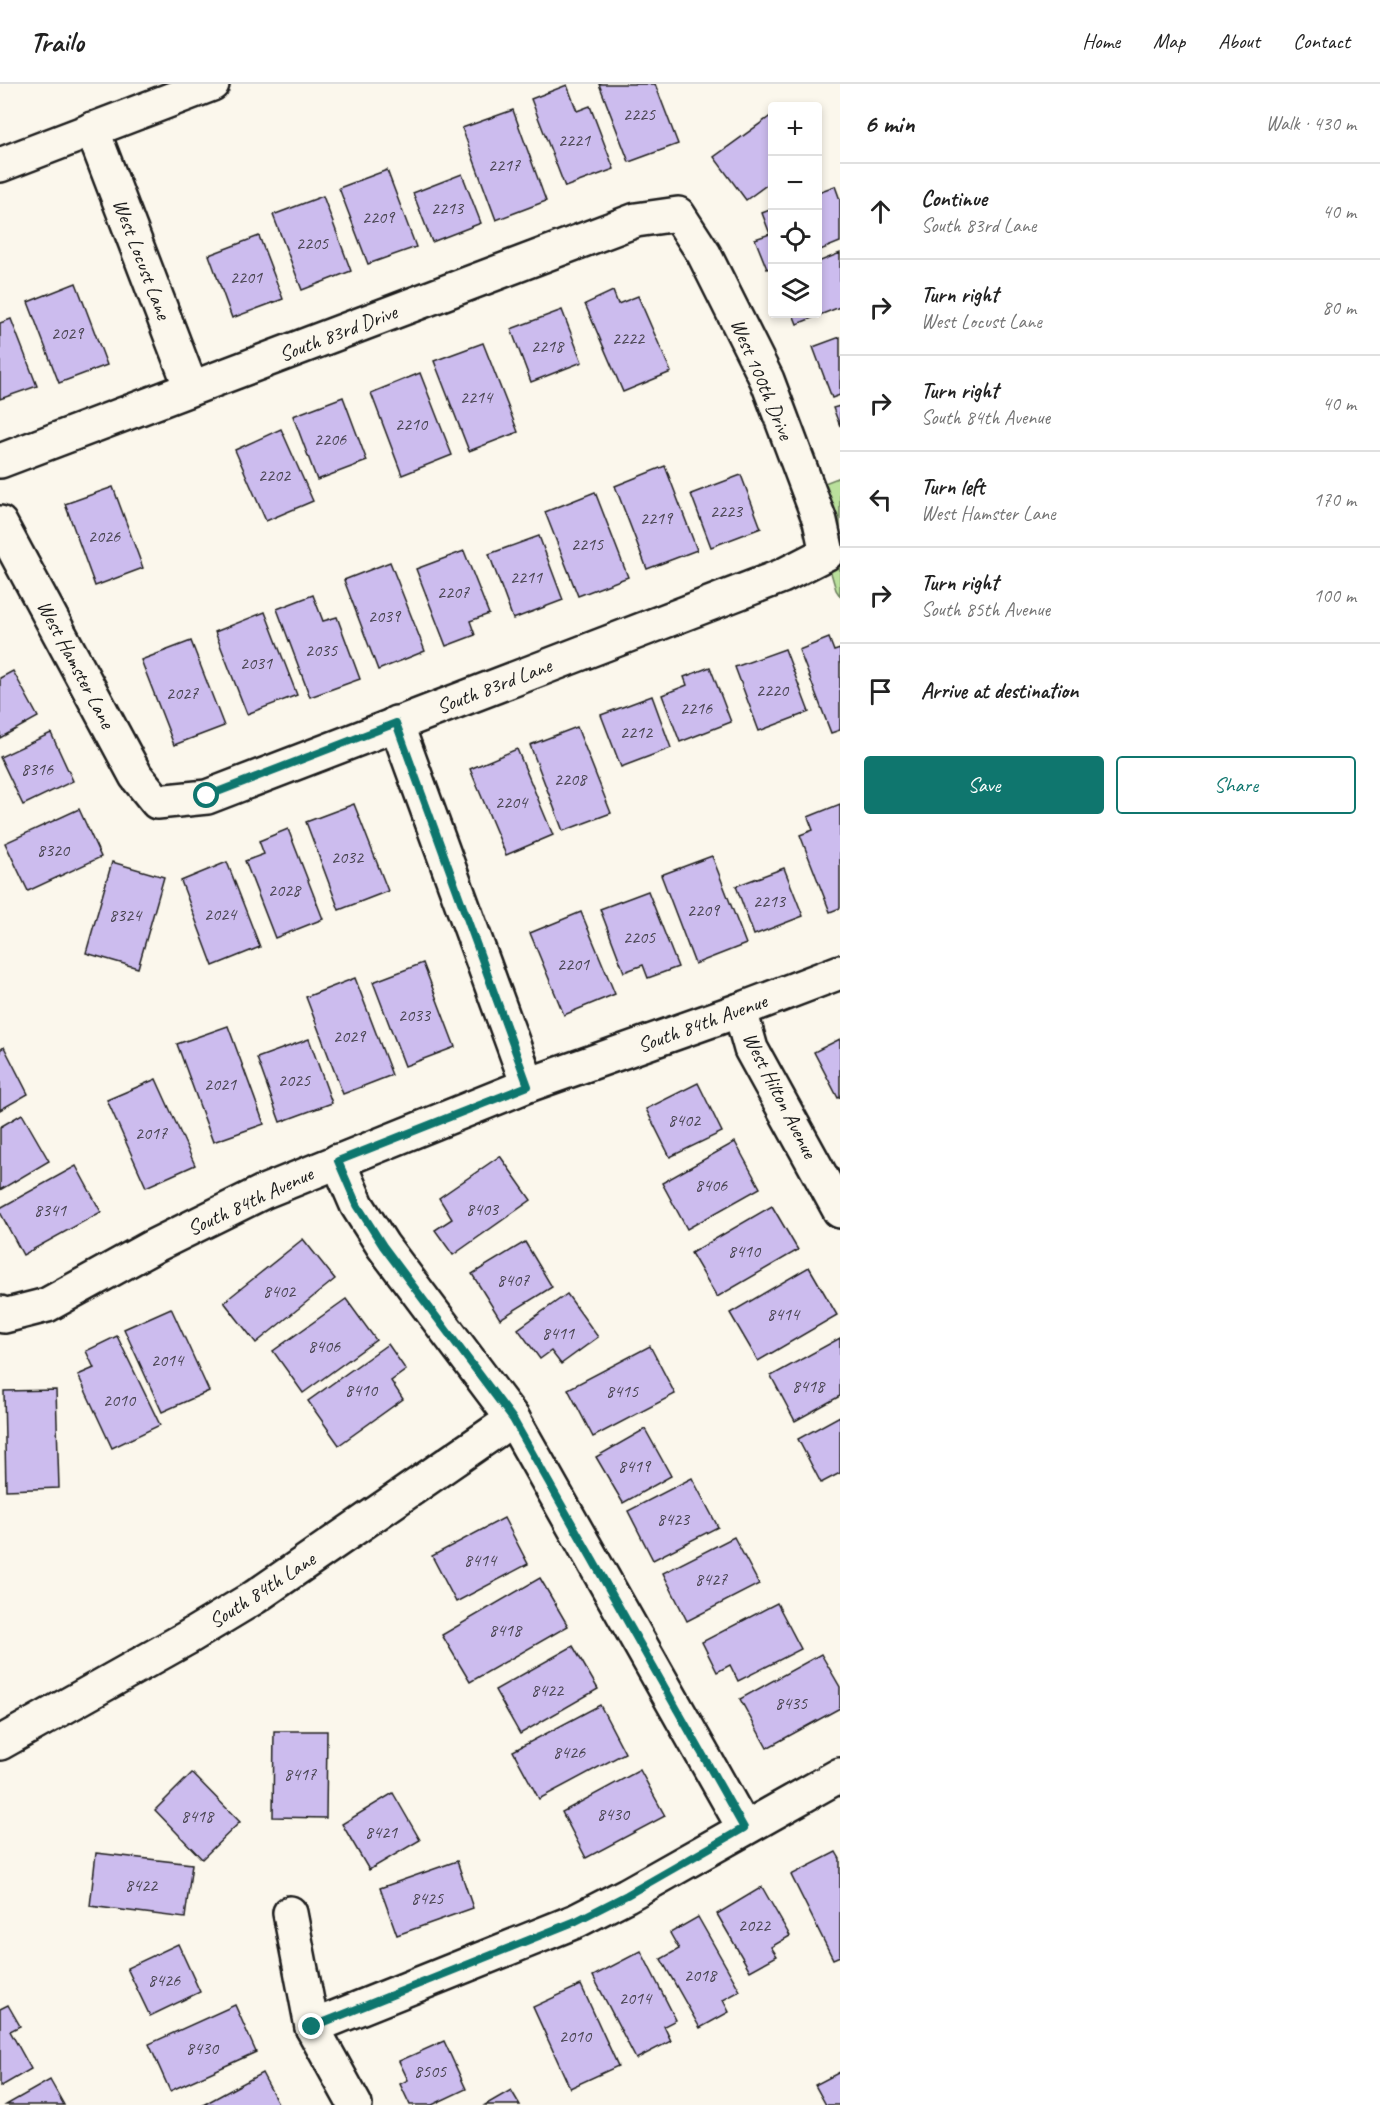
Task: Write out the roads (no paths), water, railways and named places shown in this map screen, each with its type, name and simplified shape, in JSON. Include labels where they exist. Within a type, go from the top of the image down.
[{"type":"street","points":[[0,165],[212,84]]},
{"type":"street","name":"West Locust Lane","points":[[92,129],[191,388]]},
{"type":"street","name":"South 83rd Drive","points":[[0,461],[636,220],[678,214]]},
{"type":"street","name":"West 100th Drive","points":[[678,214],[704,254],[767,381],[820,521],[827,553]]},
{"type":"street","name":"West Hamster Lane","points":[[0,523],[136,776],[157,802]]},
{"type":"street","name":"South 83rd Lane","points":[[157,802],[207,796],[782,576],[827,553]]},
{"type":"street","points":[[396,723],[528,1086]]},
{"type":"street","name":"South 84th Avenue","points":[[2,1315],[46,1305],[154,1246],[263,1192],[338,1161],[528,1086],[840,972]]},
{"type":"street","name":"West Hilton Avenue","points":[[740,1010],[751,1048],[840,1211]]},
{"type":"street","points":[[338,1161],[357,1205],[383,1246],[513,1419],[744,1828]]},
{"type":"street","name":"South 84th Lane","points":[[0,1743],[177,1644],[255,1597],[513,1419]]},
{"type":"street","points":[[312,2027],[576,1921],[627,1895],[840,1775]]},
{"type":"street","points":[[290,1913],[312,2027],[355,2105]]}]
